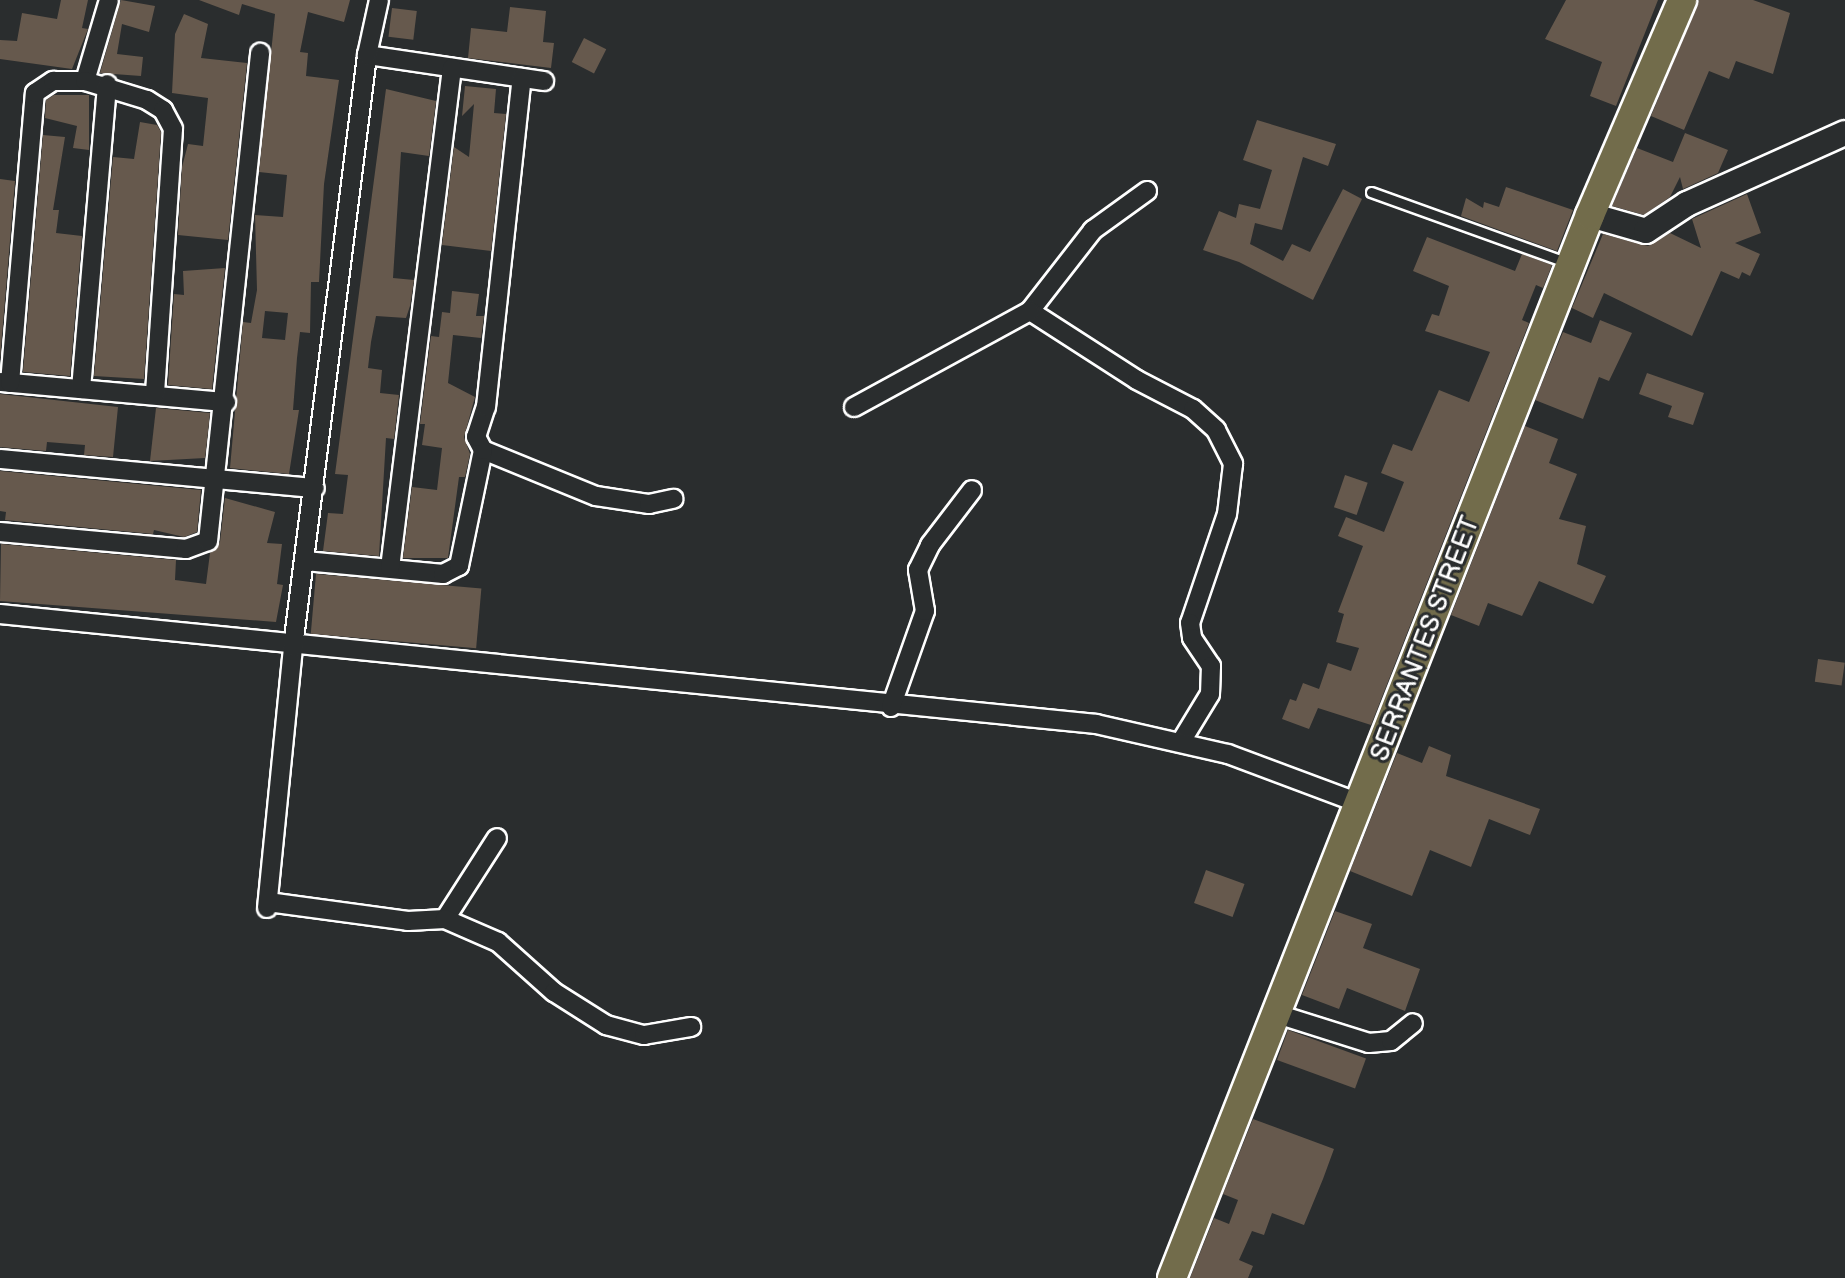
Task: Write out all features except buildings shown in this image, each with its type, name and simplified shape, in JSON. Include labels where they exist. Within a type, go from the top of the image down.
[{"type":"main road","name":"SERRANTES STREET","points":[[1172,1278],[1362,804],[1590,215],[1682,0]]},
{"type":"street","points":[[85,81],[109,0]]},
{"type":"street","points":[[379,0],[367,55],[293,647],[268,905],[408,921],[445,919],[498,942],[554,992],[606,1025],[644,1035],[691,1027]]},
{"type":"street","points":[[0,532],[199,547],[208,541],[226,402],[260,53]]},
{"type":"street","points":[[367,55],[544,81]]},
{"type":"street","points":[[390,568],[452,68]]},
{"type":"street","points":[[305,561],[443,574],[459,566],[483,450],[476,435],[486,407],[522,78]]},
{"type":"street","points":[[155,394],[173,129],[163,110],[107,84],[53,81],[35,93],[5,382],[226,402]]},
{"type":"street","points":[[81,389],[107,84]]},
{"type":"street","points":[[1590,215],[1646,231],[1687,204],[1845,133]]},
{"type":"street","points":[[854,407],[1030,311],[1093,230],[1147,191]]},
{"type":"street","points":[[1030,311],[1137,380],[1193,409],[1216,430],[1233,464],[1227,514],[1190,623],[1192,638],[1211,666],[1210,694],[1182,740]]},
{"type":"street","points":[[483,450],[596,496],[649,504],[673,499]]},
{"type":"street","points":[[0,459],[315,488]]},
{"type":"street","points":[[891,707],[925,611],[918,570],[930,545],[972,490]]},
{"type":"street","points":[[0,614],[293,647],[891,707],[1096,724],[1182,740],[1362,804]]},
{"type":"street","points":[[445,919],[497,838]]},
{"type":"street","points":[[1277,1014],[1369,1043],[1391,1041],[1413,1023]]},
{"type":"lane","points":[[1371,192],[1571,264]]}]
